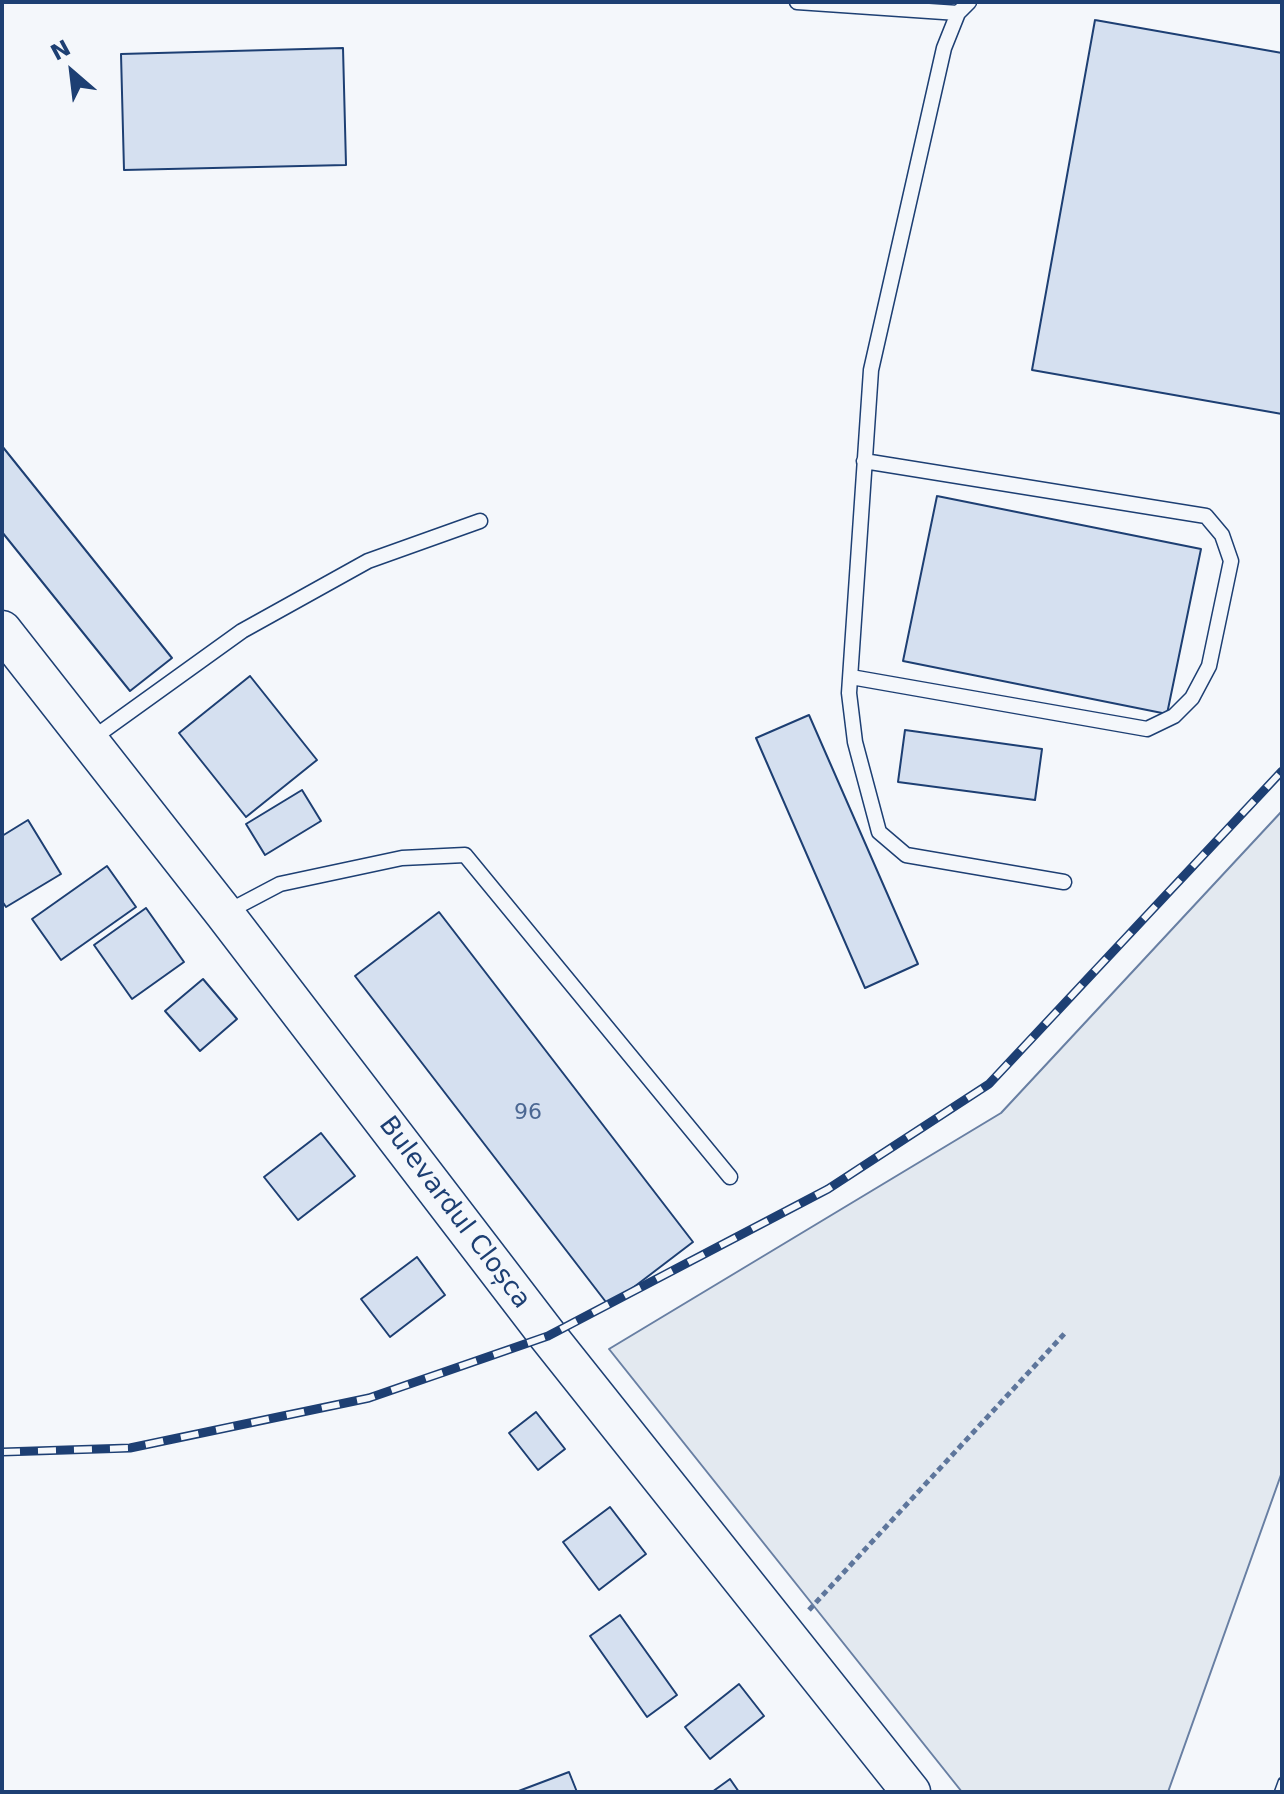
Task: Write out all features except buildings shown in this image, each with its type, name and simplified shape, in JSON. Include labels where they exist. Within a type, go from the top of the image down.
[{"type":"main road","name":"Bulevardul Cloșca","points":[[2,630],[558,1348],[911,1792]]},
{"type":"lane","points":[[797,2],[958,13]]},
{"type":"lane","points":[[969,2],[958,13],[944,48],[871,370],[849,693],[855,742],[879,832],[906,855],[1064,882]]},
{"type":"lane","points":[[851,677],[1147,729],[1174,716],[1192,698],[1209,666],[1231,561],[1222,535],[1206,516],[864,461]]},
{"type":"lane","points":[[88,742],[242,631],[368,561],[480,521]]},
{"type":"lane","points":[[224,913],[280,884],[402,858],[465,855],[730,1177]]},
{"type":"path","points":[[834,1584],[1066,1332]]},
{"type":"shaded area","points":[[1282,811],[1282,1472],[1168,1792],[962,1792],[609,1349],[1001,1113]]},
{"type":"railway","points":[[2,1452],[130,1448],[369,1398],[548,1336],[828,1189],[989,1084],[1282,771]]},
{"type":"railway","points":[[1278,1792],[1282,1781]]}]
